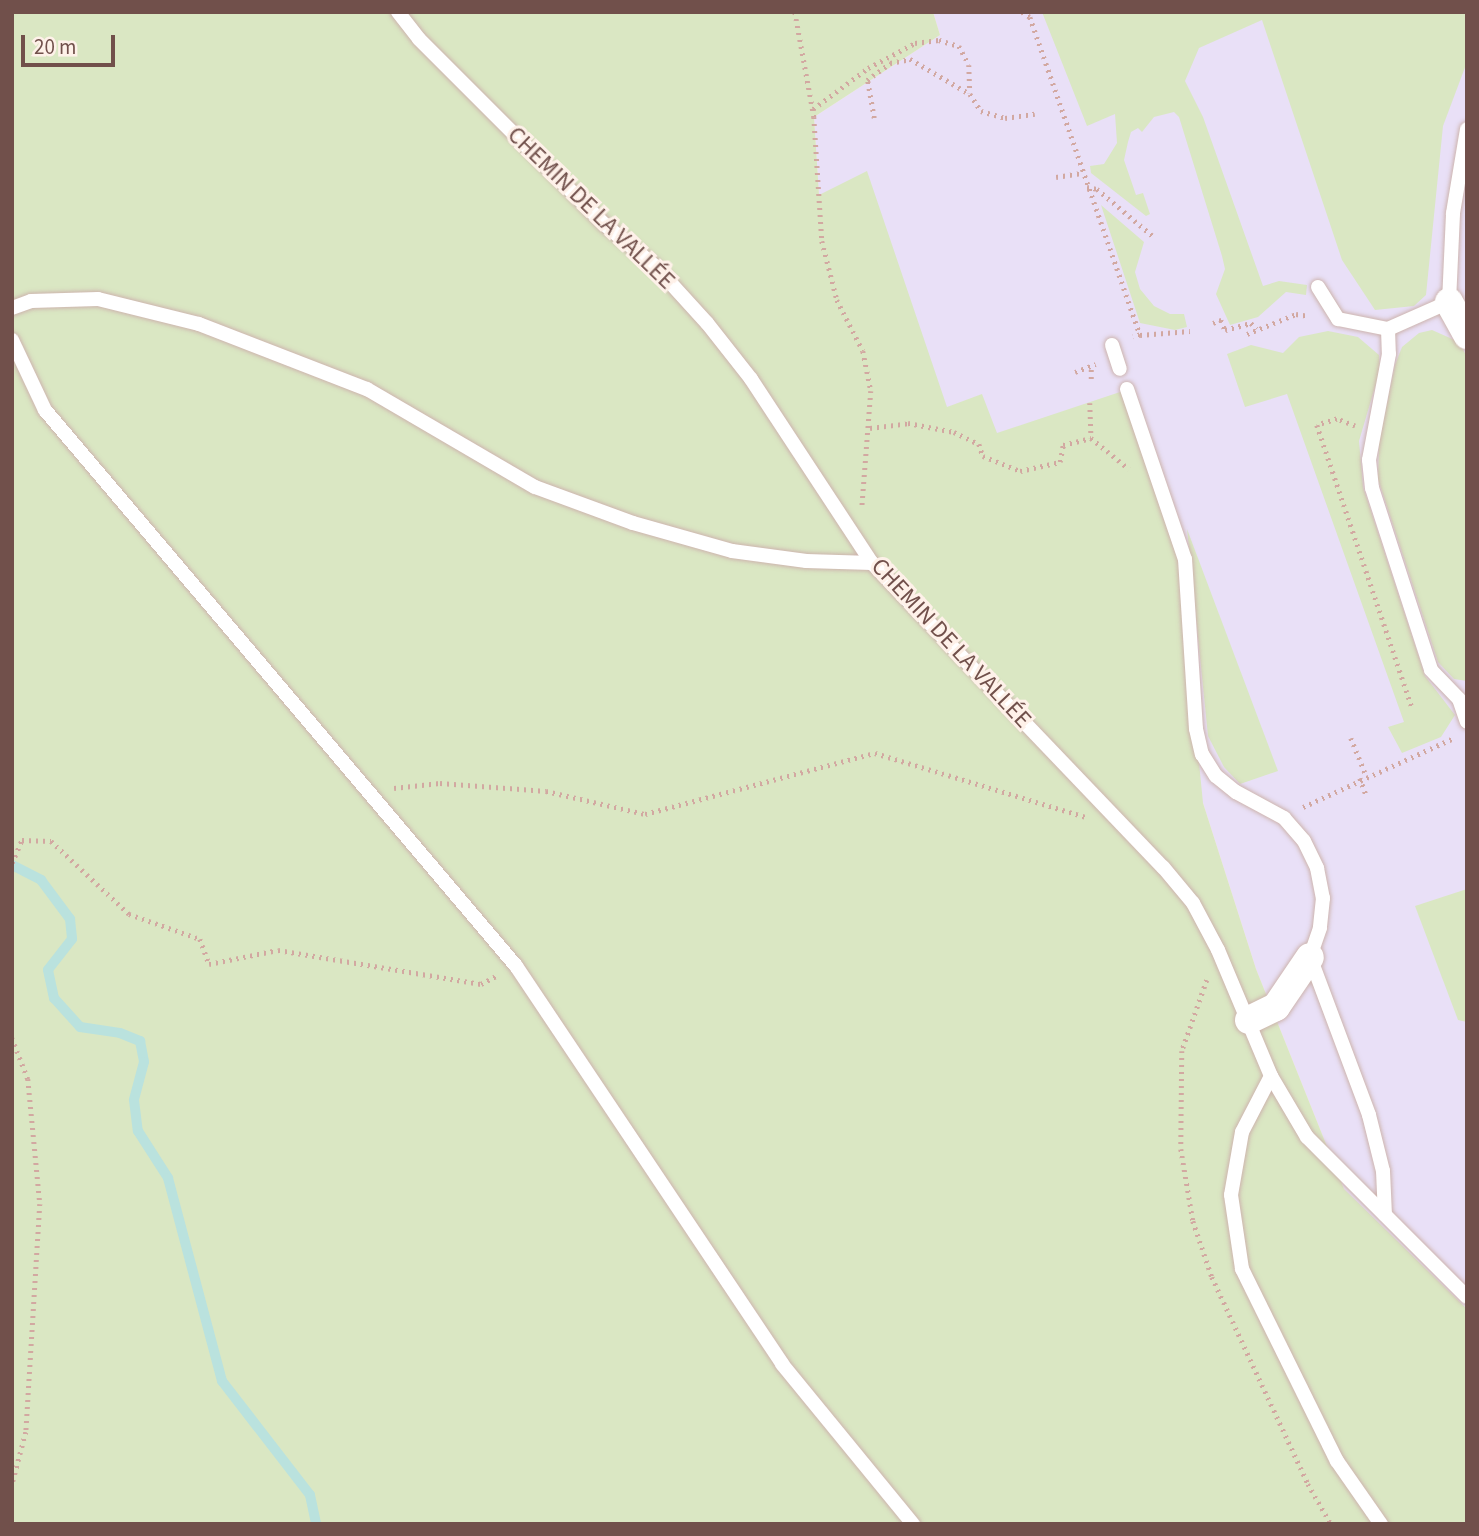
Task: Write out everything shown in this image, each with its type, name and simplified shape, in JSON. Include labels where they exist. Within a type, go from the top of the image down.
[{"type":"street","points":[[1450,302],[1467,335]]},
{"type":"street","points":[[1249,1020],[1276,1006],[1310,957]]},
{"type":"lane","name":"CHEMIN DE LA VALLÉE","points":[[398,12],[419,39],[604,224],[656,267],[708,323],[852,528],[872,563],[1114,813],[1193,904],[1249,1020],[1271,1076],[1307,1137],[1467,1297]]},
{"type":"lane","points":[[1318,287],[1338,319],[1388,329],[1450,302],[1453,213],[1467,129]]},
{"type":"lane","points":[[12,307],[31,300],[98,299],[199,324],[367,389],[535,487],[633,523],[732,551],[806,561],[872,563]]},
{"type":"lane","points":[[1388,329],[1389,354],[1372,428],[1372,488],[1431,670],[1459,699],[1467,722]]},
{"type":"lane","points":[[12,340],[45,410],[516,966],[782,1364],[913,1524]]},
{"type":"lane","points":[[1112,345],[1121,369]]},
{"type":"lane","points":[[1127,389],[1185,559],[1196,729],[1202,754],[1216,776],[1236,792],[1284,818],[1304,841],[1317,868],[1323,898],[1320,928],[1310,957],[1369,1115],[1383,1171],[1385,1215]]},
{"type":"lane","points":[[1271,1076],[1242,1132],[1231,1195],[1242,1269],[1337,1461],[1381,1524]]},
{"type":"path","points":[[795,12],[813,109],[822,241],[837,300],[863,351],[871,391],[866,499],[852,528]]},
{"type":"path","points":[[1022,12],[1030,17],[1140,335]]},
{"type":"path","points":[[813,109],[868,68],[915,43],[939,40],[959,46],[969,65],[970,94]]},
{"type":"path","points":[[874,118],[867,80],[890,63],[911,59],[922,63],[970,94],[981,111],[1005,118],[1035,114]]},
{"type":"path","points":[[1056,177],[1082,173]]},
{"type":"path","points":[[1087,187],[1097,189],[1154,237]]},
{"type":"path","points":[[1247,334],[1296,314],[1338,319]]},
{"type":"path","points":[[1213,323],[1221,320],[1225,330],[1251,323],[1257,329]]},
{"type":"path","points":[[1112,345],[1140,335],[1190,331]]},
{"type":"path","points":[[1091,365],[1091,379]]},
{"type":"path","points":[[1090,402],[1091,438],[1109,457],[1163,489]]},
{"type":"path","points":[[1372,428],[1361,429],[1338,419],[1317,425],[1412,708]]},
{"type":"path","points":[[870,428],[908,423],[954,432],[979,444],[983,456],[1020,471],[1060,462],[1063,445],[1091,438]]},
{"type":"path","points":[[1284,818],[1363,777],[1467,732]]},
{"type":"path","points":[[1351,738],[1367,797]]},
{"type":"path","points":[[370,791],[440,783],[546,791],[646,814],[875,753],[1080,818],[1114,813]]},
{"type":"path","points":[[12,837],[51,841],[130,914],[200,939],[209,964],[278,950],[481,984],[516,966]]},
{"type":"path","points":[[12,863],[22,840]]},
{"type":"path","points":[[12,1038],[29,1079],[40,1204],[26,1432],[12,1485]]},
{"type":"shaded area","points":[[933,12],[1467,12],[1467,1524],[1344,1189],[1256,969],[1203,803],[920,481],[819,196],[814,117],[940,35]]},
{"type":"green space","points":[[12,12],[933,12],[940,35],[814,117],[819,195],[867,171],[947,407],[982,394],[997,433],[1123,391],[1179,560],[1203,803],[1256,969],[1344,1189],[1467,1309],[1467,1524],[12,1524]]},
{"type":"green space","points":[[1042,12],[1467,12],[1467,62],[1443,126],[1426,295],[1414,306],[1375,310],[1342,260],[1262,20],[1199,48],[1185,81],[1203,117],[1263,286],[1279,281],[1307,285],[1306,295],[1286,292],[1258,317],[1230,325],[1216,294],[1225,269],[1222,256],[1179,117],[1174,112],[1154,117],[1142,132],[1138,128],[1131,132],[1124,160],[1136,195],[1143,193],[1150,214],[1146,216],[1091,173],[1090,166],[1104,164],[1117,143],[1115,114],[1087,126]]},
{"type":"green space","points":[[1101,205],[1144,242],[1135,272],[1140,289],[1154,306],[1170,314],[1184,314],[1187,327],[1175,330],[1140,323]]},
{"type":"green space","points":[[1432,330],[1459,342],[1467,357],[1467,681],[1454,679],[1438,662],[1378,479],[1379,442],[1395,365],[1402,347],[1419,333]]},
{"type":"green space","points":[[1328,331],[1358,337],[1379,355],[1380,370],[1359,441],[1363,487],[1425,676],[1455,715],[1441,737],[1402,753],[1388,727],[1404,722],[1287,394],[1245,407],[1227,354],[1251,345],[1283,353],[1299,337]]},
{"type":"green space","points":[[1187,529],[1278,771],[1240,784],[1224,767],[1208,736]]},
{"type":"green space","points":[[1467,889],[1467,1022],[1458,1020],[1415,906]]},
{"type":"waterway","points":[[12,865],[41,880],[70,919],[72,939],[48,970],[54,998],[80,1027],[120,1033],[140,1041],[144,1062],[134,1100],[138,1131],[168,1178],[222,1381],[310,1495],[316,1524]]}]
